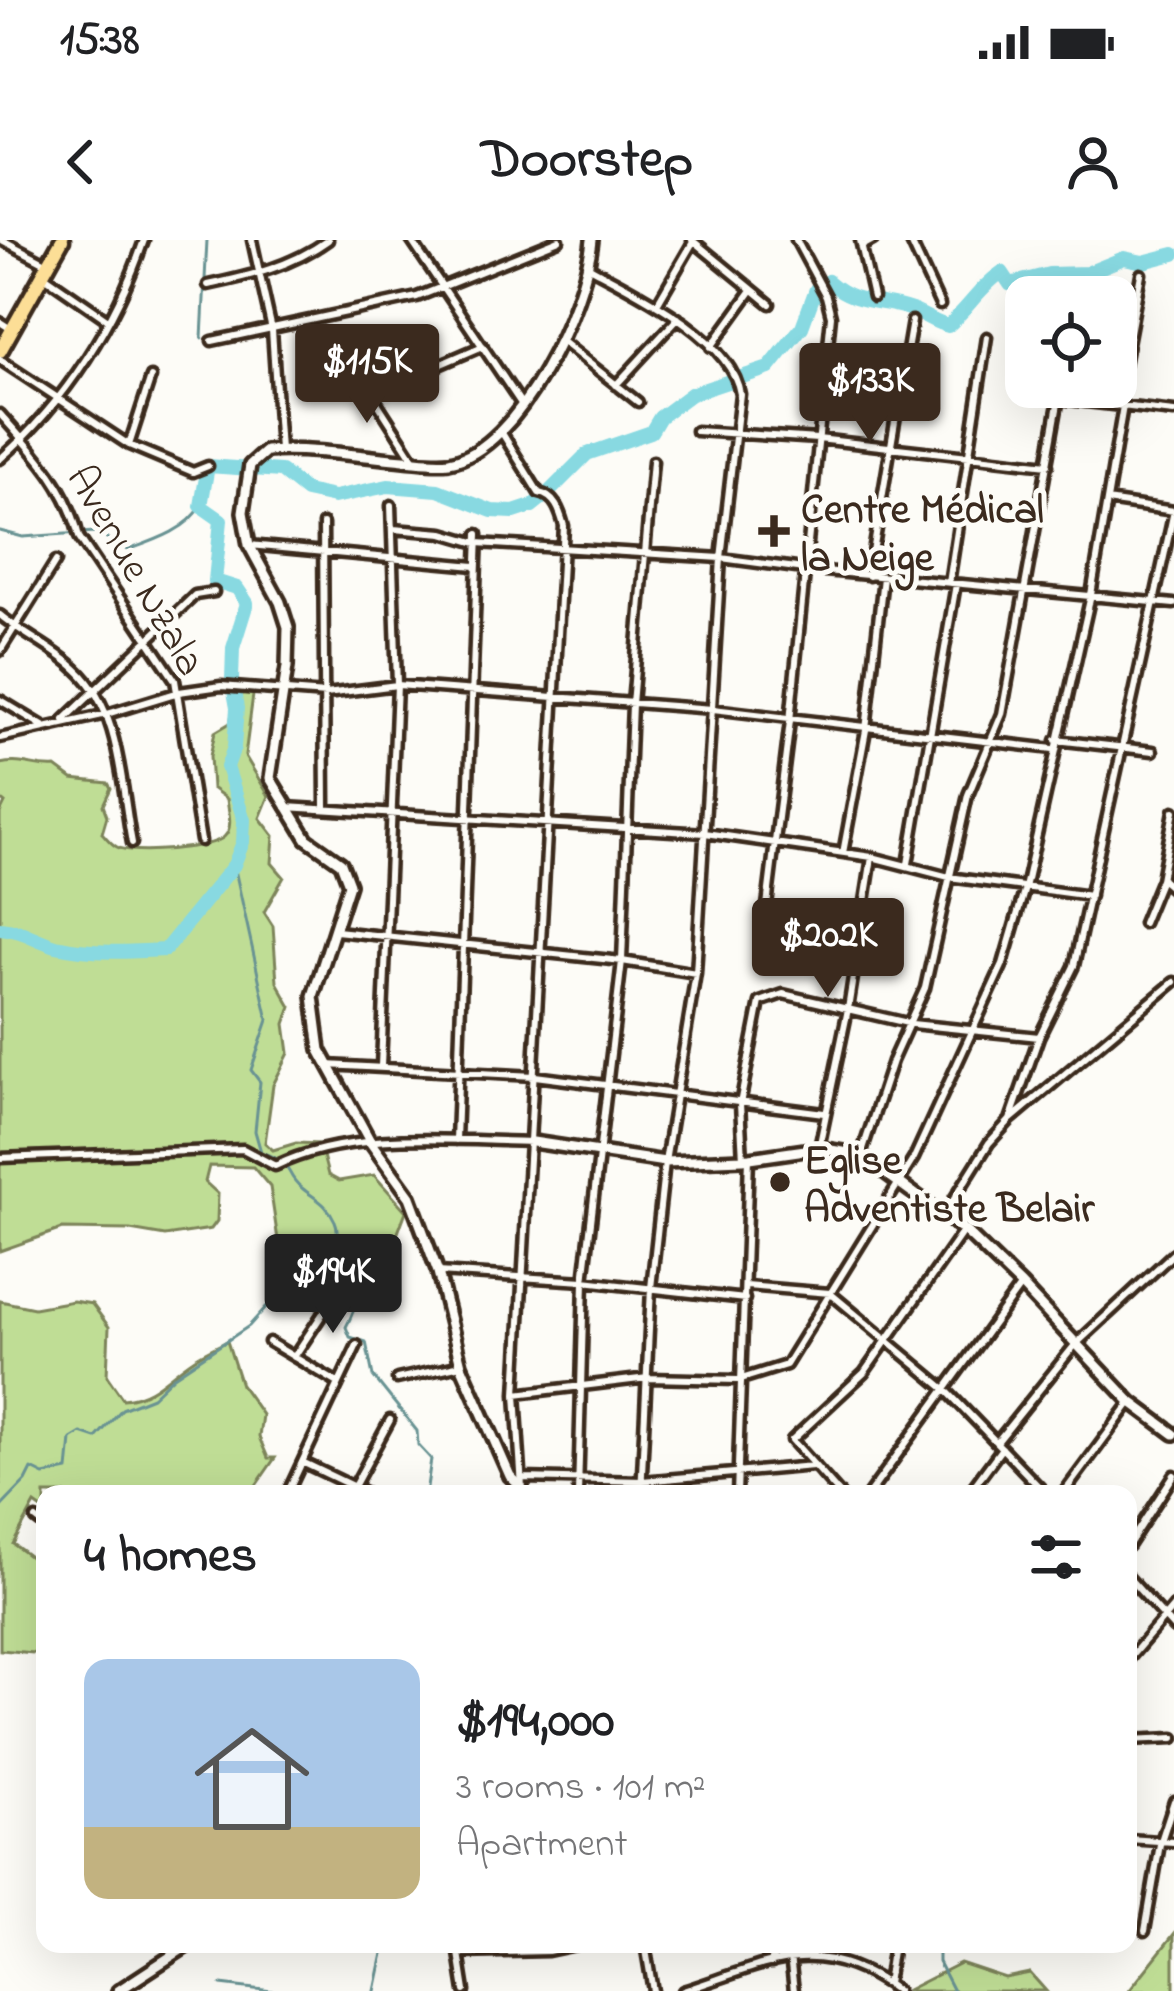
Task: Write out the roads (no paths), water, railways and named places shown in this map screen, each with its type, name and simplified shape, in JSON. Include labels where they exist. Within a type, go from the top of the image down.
[{"type":"highway","points":[[0,356],[6,326],[62,240]]},
{"type":"street","points":[[2,240],[49,264],[108,320]]},
{"type":"street","points":[[48,240],[49,264]]},
{"type":"street","points":[[0,459],[58,399],[133,274],[144,240]]},
{"type":"street","points":[[252,240],[272,330],[280,450]]},
{"type":"street","points":[[208,285],[261,274],[309,254],[328,240]]},
{"type":"street","points":[[411,240],[522,405]]},
{"type":"street","points":[[212,341],[446,287],[560,240]]},
{"type":"street","points":[[521,1485],[510,1476],[461,1365],[438,1272],[410,1197],[371,1143],[320,1050],[314,996],[349,884],[341,863],[307,839],[270,778],[288,627],[249,545],[243,512],[249,470],[266,452],[446,463],[502,433],[560,340],[590,266],[592,240]]},
{"type":"street","points":[[764,930],[831,316],[826,296],[796,240]]},
{"type":"street","points":[[873,240],[861,243],[873,296]]},
{"type":"street","points":[[910,240],[940,304]]},
{"type":"street","points":[[657,304],[692,241],[770,304]]},
{"type":"street","points":[[590,266],[678,319],[711,347],[737,381],[738,434],[721,558],[696,973],[665,1162],[651,1288],[642,1485]]},
{"type":"street","points":[[1137,295],[1141,274]]},
{"type":"street","points":[[711,347],[752,290]]},
{"type":"street","points":[[616,385],[678,319]]},
{"type":"street","points":[[869,575],[912,321]]},
{"type":"street","points":[[908,866],[987,337]]},
{"type":"street","points":[[560,340],[638,402]]},
{"type":"street","points":[[332,367],[428,370],[483,346]]},
{"type":"street","points":[[0,356],[129,445],[193,472],[208,466]]},
{"type":"street","points":[[355,368],[414,460]]},
{"type":"street","points":[[129,445],[151,377]]},
{"type":"street","points":[[861,1155],[892,1061],[925,988],[968,795],[1002,714],[1058,408]]},
{"type":"street","points":[[516,1394],[648,1378],[738,1380],[786,1365],[900,1181],[1003,964],[1091,596],[1123,408]]},
{"type":"street","points":[[1137,408],[1174,412]]},
{"type":"street","name":"Avenue Nzala","points":[[0,414],[53,476],[78,532],[179,692],[201,841]]},
{"type":"street","points":[[696,430],[1048,465]]},
{"type":"street","points":[[502,433],[539,493],[548,494],[559,508],[564,526],[516,1394],[522,1485]]},
{"type":"street","points":[[579,1485],[584,1281],[622,961],[632,704],[653,461]]},
{"type":"street","points":[[1010,1120],[1040,1037],[1074,966],[1174,511],[1107,501]]},
{"type":"street","points":[[381,1066],[398,685],[392,505]]},
{"type":"street","points":[[323,524],[325,807]]},
{"type":"street","points":[[393,529],[1174,604]]},
{"type":"street","points":[[456,1140],[478,539]]},
{"type":"street","points":[[249,545],[476,566]]},
{"type":"street","points":[[0,651],[56,561]]},
{"type":"street","points":[[843,853],[866,730],[883,578]]},
{"type":"street","points":[[64,721],[195,595],[214,592]]},
{"type":"street","points":[[0,615],[75,667],[94,689],[107,714],[132,843]]},
{"type":"street","points":[[0,738],[179,692],[234,686],[326,694],[398,685],[713,709],[1053,749]]},
{"type":"street","points":[[0,700],[44,727]]},
{"type":"street","points":[[1056,740],[1153,751]]},
{"type":"street","points":[[286,807],[705,833],[872,857],[949,878],[1090,896]]},
{"type":"street","points":[[1143,922],[1160,879],[1174,811]]},
{"type":"street","points":[[820,1148],[872,857]]},
{"type":"street","points":[[1160,879],[1174,890]]},
{"type":"street","points":[[334,931],[696,973]]},
{"type":"street","points":[[944,1215],[989,1143],[1010,1120],[1174,982]]},
{"type":"street","points":[[736,1485],[746,1286],[746,1158],[740,1104],[760,1002],[783,994],[912,1024],[1040,1037]]},
{"type":"street","points":[[326,1065],[535,1076],[824,1113]]},
{"type":"street","points":[[0,1158],[243,1149],[275,1166],[318,1148],[456,1140],[533,1142],[665,1162],[820,1148],[861,1155],[964,1230],[1131,1402],[1174,1434]]},
{"type":"street","points":[[832,1485],[792,1440],[864,1373],[964,1230]]},
{"type":"street","points":[[974,1485],[1075,1345],[1174,1253]]},
{"type":"street","points":[[438,1272],[745,1298]]},
{"type":"street","points":[[875,1485],[1021,1285]]},
{"type":"street","points":[[746,1286],[830,1293],[944,1388],[1038,1485]]},
{"type":"street","points":[[294,1358],[337,1292]]},
{"type":"street","points":[[269,1342],[338,1384]]},
{"type":"street","points":[[291,1485],[357,1345]]},
{"type":"street","points":[[397,1379],[461,1365]]},
{"type":"street","points":[[1070,1485],[1131,1402]]},
{"type":"street","points":[[355,1485],[390,1420]]},
{"type":"street","points":[[301,1462],[341,1485]]},
{"type":"street","points":[[529,1485],[579,1478],[642,1481],[814,1466]]},
{"type":"street","points":[[1137,1532],[1174,1475]]},
{"type":"street","points":[[1137,1587],[1174,1628]]},
{"type":"street","points":[[1137,1650],[1174,1606]]},
{"type":"street","points":[[1137,1740],[1174,1738]]},
{"type":"street","points":[[1145,1931],[1160,1844],[1174,1801]]},
{"type":"street","points":[[1137,1840],[1174,1842]]},
{"type":"street","points":[[125,1989],[177,1953]]},
{"type":"street","points":[[459,1953],[465,1991]]},
{"type":"street","points":[[647,1953],[653,1991]]},
{"type":"street","points":[[771,1953],[772,1963]]},
{"type":"street","points":[[887,1984],[892,1953]]},
{"type":"street","points":[[790,1956],[794,1991]]},
{"type":"street","points":[[683,1991],[713,1987],[790,1956],[832,1958],[897,1991]]},
{"type":"waterway","points":[[202,338],[207,240]]},
{"type":"waterway","points":[[0,928],[69,949],[165,950],[234,865],[243,842],[244,820],[227,767],[237,708],[233,648],[247,603],[237,588],[215,581],[221,520],[201,506],[208,466],[281,471],[306,491],[334,497],[388,486],[438,490],[492,511],[514,512],[532,506],[587,454],[651,432],[660,417],[691,394],[769,368],[802,327],[816,289],[828,281],[849,295],[900,306],[948,326],[1002,272],[1010,284],[1049,274],[1087,273],[1124,258],[1143,262],[1174,254]]},
{"type":"waterway","points":[[0,531],[23,537],[95,532],[128,550],[179,528],[201,506]]},
{"type":"waterway","points":[[234,865],[268,1020],[251,1070],[260,1082],[255,1131],[261,1152],[285,1165],[335,1221],[335,1269],[355,1299],[346,1327],[350,1337],[366,1342],[373,1376],[417,1431],[418,1445],[431,1459],[427,1485]]},
{"type":"waterway","points":[[0,1508],[32,1469],[44,1475],[68,1470],[71,1439],[81,1433],[96,1438],[122,1409],[152,1397],[174,1376],[249,1326],[336,1235]]},
{"type":"waterway","points":[[375,1991],[383,1953]]},
{"type":"waterway","points":[[938,1953],[953,1991]]},
{"type":"waterway","points":[[221,1985],[272,1991]]},
{"type":"place","name":"Centre Médical la Neige","points":[[774,531]]},
{"type":"place","name":"Eglise Adventiste Belair","points":[[780,1182]]}]
